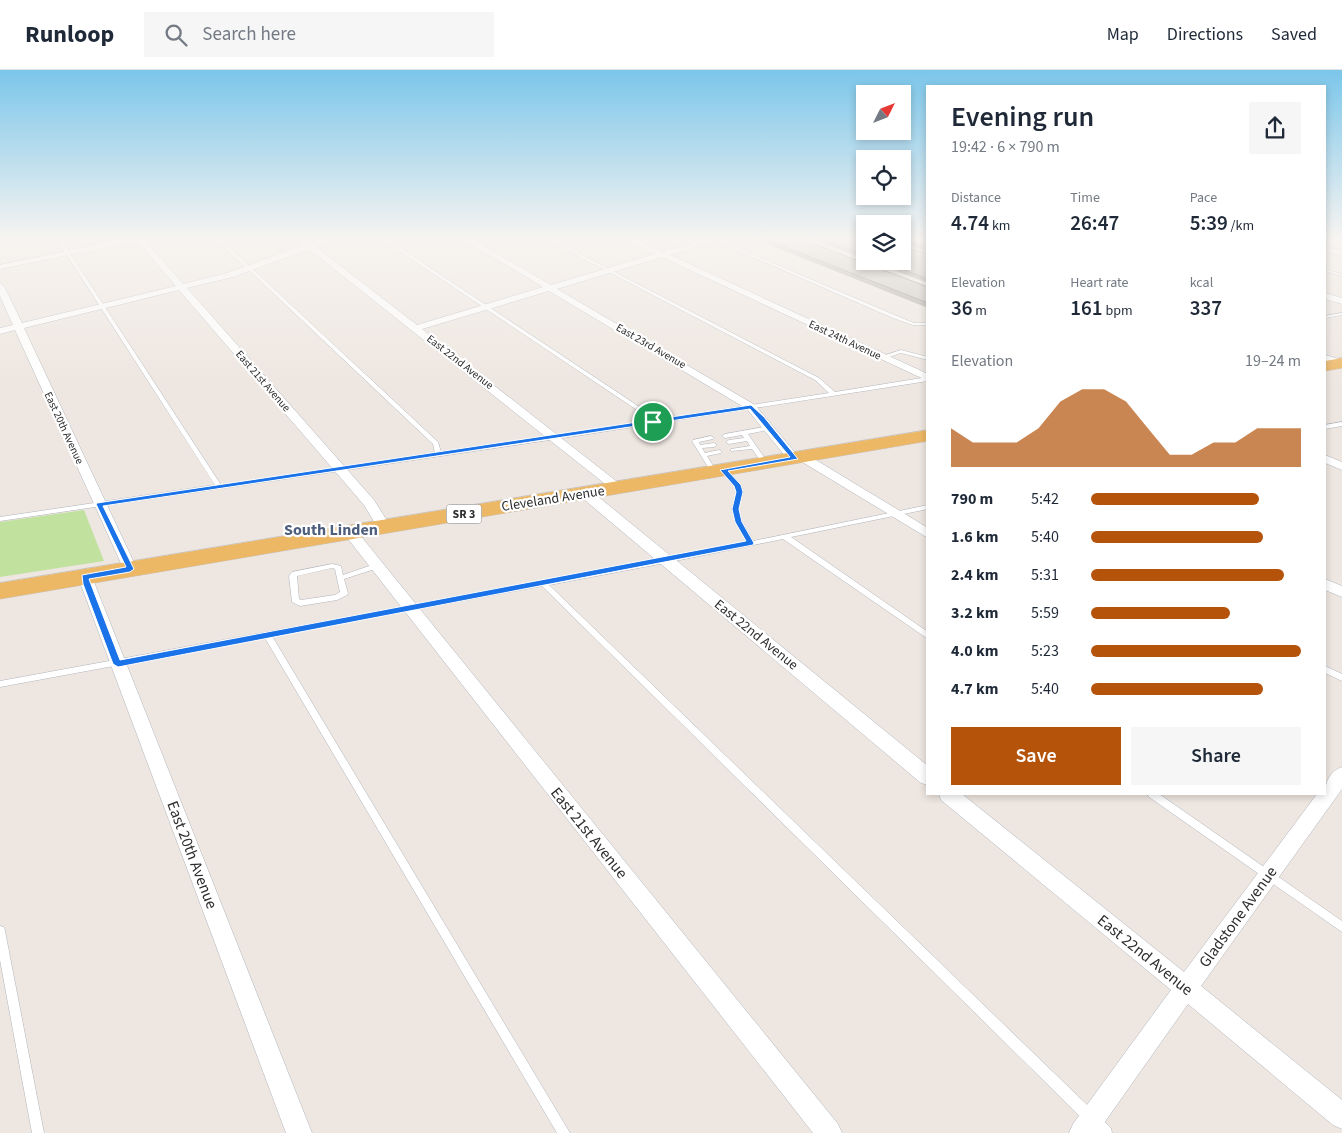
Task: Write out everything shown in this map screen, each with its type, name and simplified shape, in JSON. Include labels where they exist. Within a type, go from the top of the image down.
[{"type":"main road","name":"Cleveland Avenue","points":[[0,591],[619,488],[715,462],[759,455],[798,458],[926,435]]},
{"type":"street","name":"East 20th Avenue","points":[[1,288],[130,569]]},
{"type":"street","points":[[0,331],[181,288]]},
{"type":"street","name":"East 21st Avenue","points":[[181,288],[369,503],[384,527]]},
{"type":"street","name":"East 22nd Avenue","points":[[364,288],[619,488]]},
{"type":"street","points":[[416,328],[550,288]]},
{"type":"street","name":"East 23rd Avenue","points":[[550,288],[751,407],[798,458],[926,533]]},
{"type":"street","name":"East 24th Avenue","points":[[734,288],[926,378]]},
{"type":"street","points":[[1326,296],[1342,301]]},
{"type":"street","points":[[1326,459],[1342,466]]},
{"type":"street","name":"East 22nd Avenue","points":[[585,493],[665,561],[926,774]]},
{"type":"street","name":"East 21st Avenue","points":[[350,532],[375,566],[829,1133]]},
{"type":"street","name":"East 20th Avenue","points":[[85,577],[299,1133]]},
{"type":"street","points":[[1326,584],[1342,592]]},
{"type":"street","name":"Gladstone Avenue","points":[[1326,793],[1336,779]]},
{"type":"street","name":"East 22nd Avenue","points":[[949,795],[1342,1116]]},
{"type":"street","name":"Gladstone Avenue","points":[[1093,1128],[1186,989],[1324,795]]},
{"type":"lane","points":[[89,288],[218,487]]},
{"type":"lane","points":[[271,288],[436,443],[438,454]]},
{"type":"lane","points":[[456,288],[642,411],[653,422]]},
{"type":"lane","points":[[641,288],[817,379],[834,394]]},
{"type":"lane","points":[[828,288],[913,324],[926,324]]},
{"type":"lane","points":[[1326,317],[1342,314]]},
{"type":"lane","points":[[883,357],[901,351],[926,358]]},
{"type":"lane","points":[[0,520],[926,379]]},
{"type":"lane","points":[[1326,427],[1342,424]]},
{"type":"lane","points":[[725,436],[770,428]]},
{"type":"lane","points":[[744,433],[759,455]]},
{"type":"lane","points":[[710,438],[695,441],[738,485],[740,492],[735,509],[738,522],[751,543]]},
{"type":"lane","points":[[728,442],[748,439]]},
{"type":"lane","points":[[699,447],[714,445]]},
{"type":"lane","points":[[733,450],[759,455]]},
{"type":"lane","points":[[0,684],[118,664],[665,561],[926,507]]},
{"type":"lane","points":[[784,536],[926,635]]},
{"type":"lane","points":[[336,566],[341,578],[344,592],[338,597],[300,603],[295,600],[293,576],[299,572],[336,566]]},
{"type":"lane","points":[[341,578],[375,566]]},
{"type":"lane","points":[[544,584],[1093,1128]]},
{"type":"lane","points":[[268,636],[564,1133]]},
{"type":"lane","points":[[1326,670],[1342,678]]},
{"type":"lane","points":[[1153,795],[1342,926]]},
{"type":"lane","points":[[0,931],[38,1133]]},
{"type":"green space","points":[[84,510],[104,561],[0,577],[0,522]]},
{"type":"building","points":[[889,288],[926,288],[926,302]]},
{"type":"district","name":"South Linden","points":[[331,530]]},
{"type":"route","points":[[751,407],[762,418],[794,459],[723,470],[738,485],[740,492],[735,509],[738,522],[751,543],[665,561],[118,664],[86,584],[85,577],[130,569],[99,504],[653,422],[751,407]]}]
